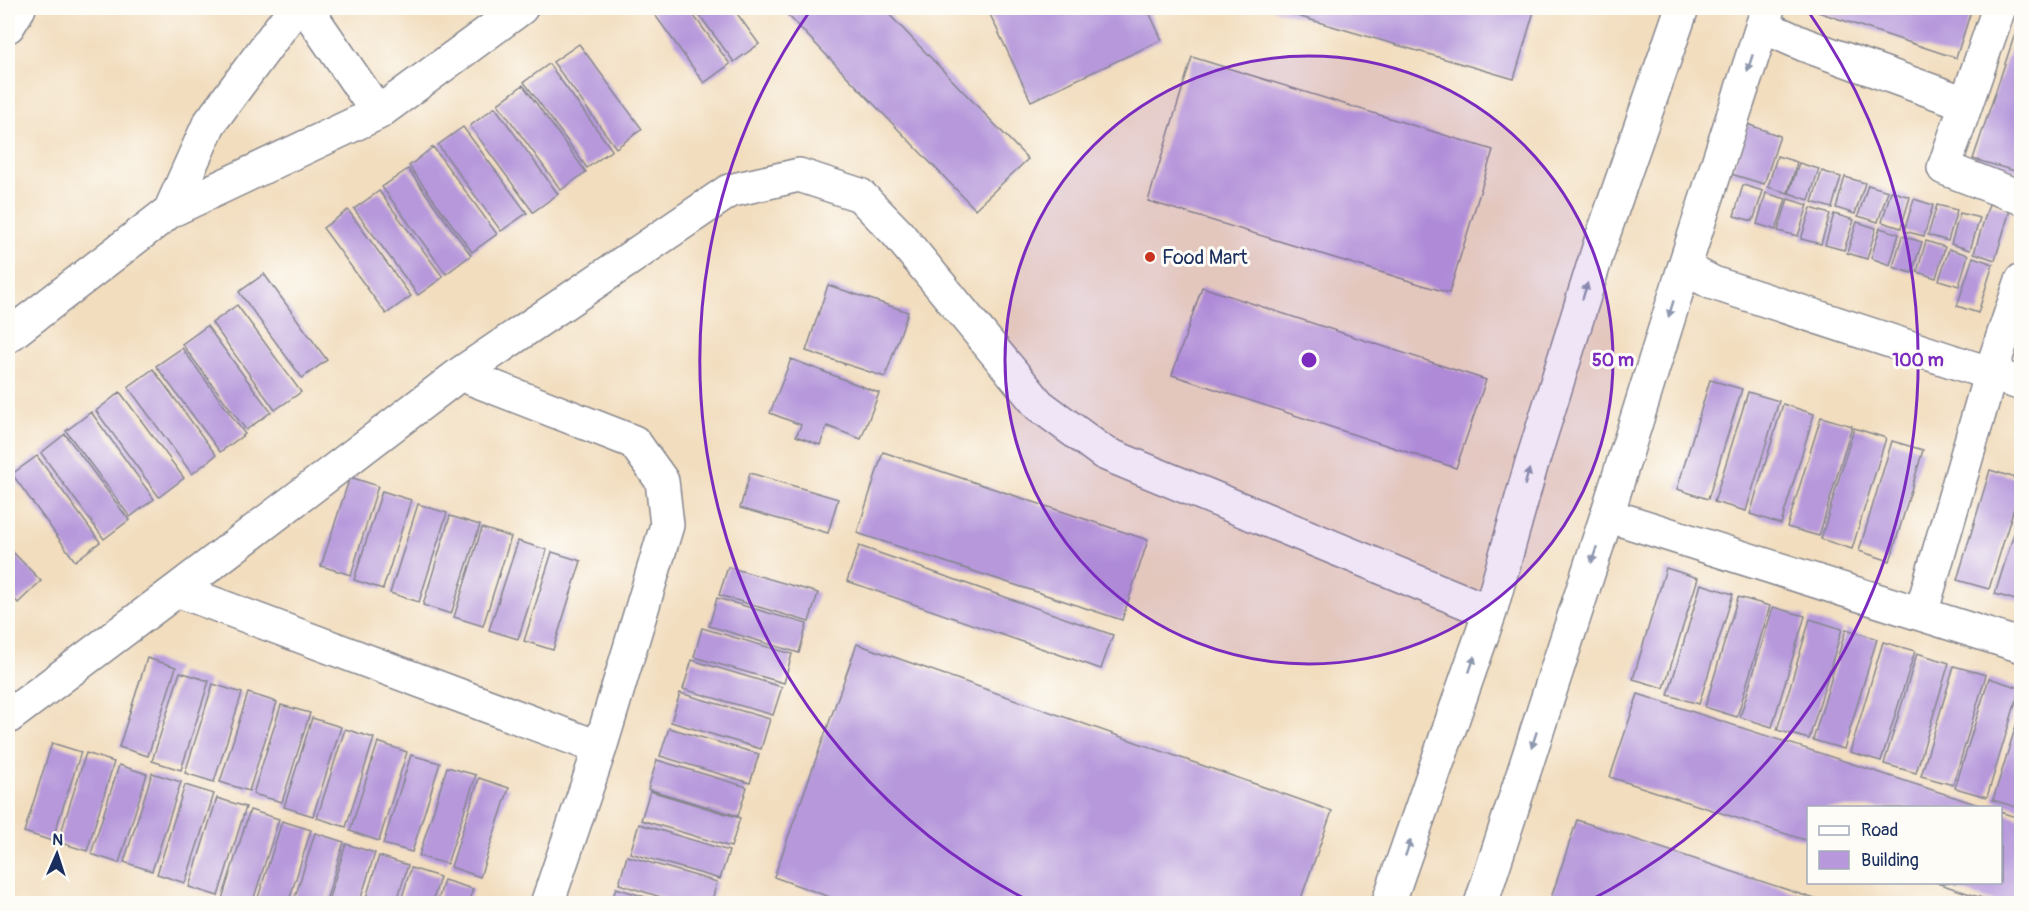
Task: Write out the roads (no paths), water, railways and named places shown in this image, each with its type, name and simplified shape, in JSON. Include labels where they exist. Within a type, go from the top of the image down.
[{"type":"street","points":[[8,26],[19,8]]},
{"type":"street","points":[[170,211],[209,124],[295,8]]},
{"type":"street","points":[[306,8],[378,113]]},
{"type":"street","points":[[12,325],[170,211],[378,113],[521,8]]},
{"type":"street","points":[[1388,903],[1490,612],[1531,466],[1602,238],[1682,8]]},
{"type":"street","points":[[1999,8],[1944,168],[2022,198]]},
{"type":"street","points":[[1481,903],[1765,17],[1804,45],[1965,104]]},
{"type":"street","points":[[8,717],[460,374],[729,190],[799,175],[860,195],[897,233],[1039,405],[1104,453],[1490,612]]},
{"type":"street","points":[[1684,268],[1713,283],[2022,384]]},
{"type":"street","points":[[1921,614],[1991,372],[2022,280]]},
{"type":"street","points":[[460,374],[634,442],[662,481],[667,525],[600,748],[547,903]]},
{"type":"street","points":[[1607,515],[2022,646]]},
{"type":"street","points":[[177,590],[600,748]]},
{"type":"place","name":"Food Mart","points":[[1150,257]]}]
